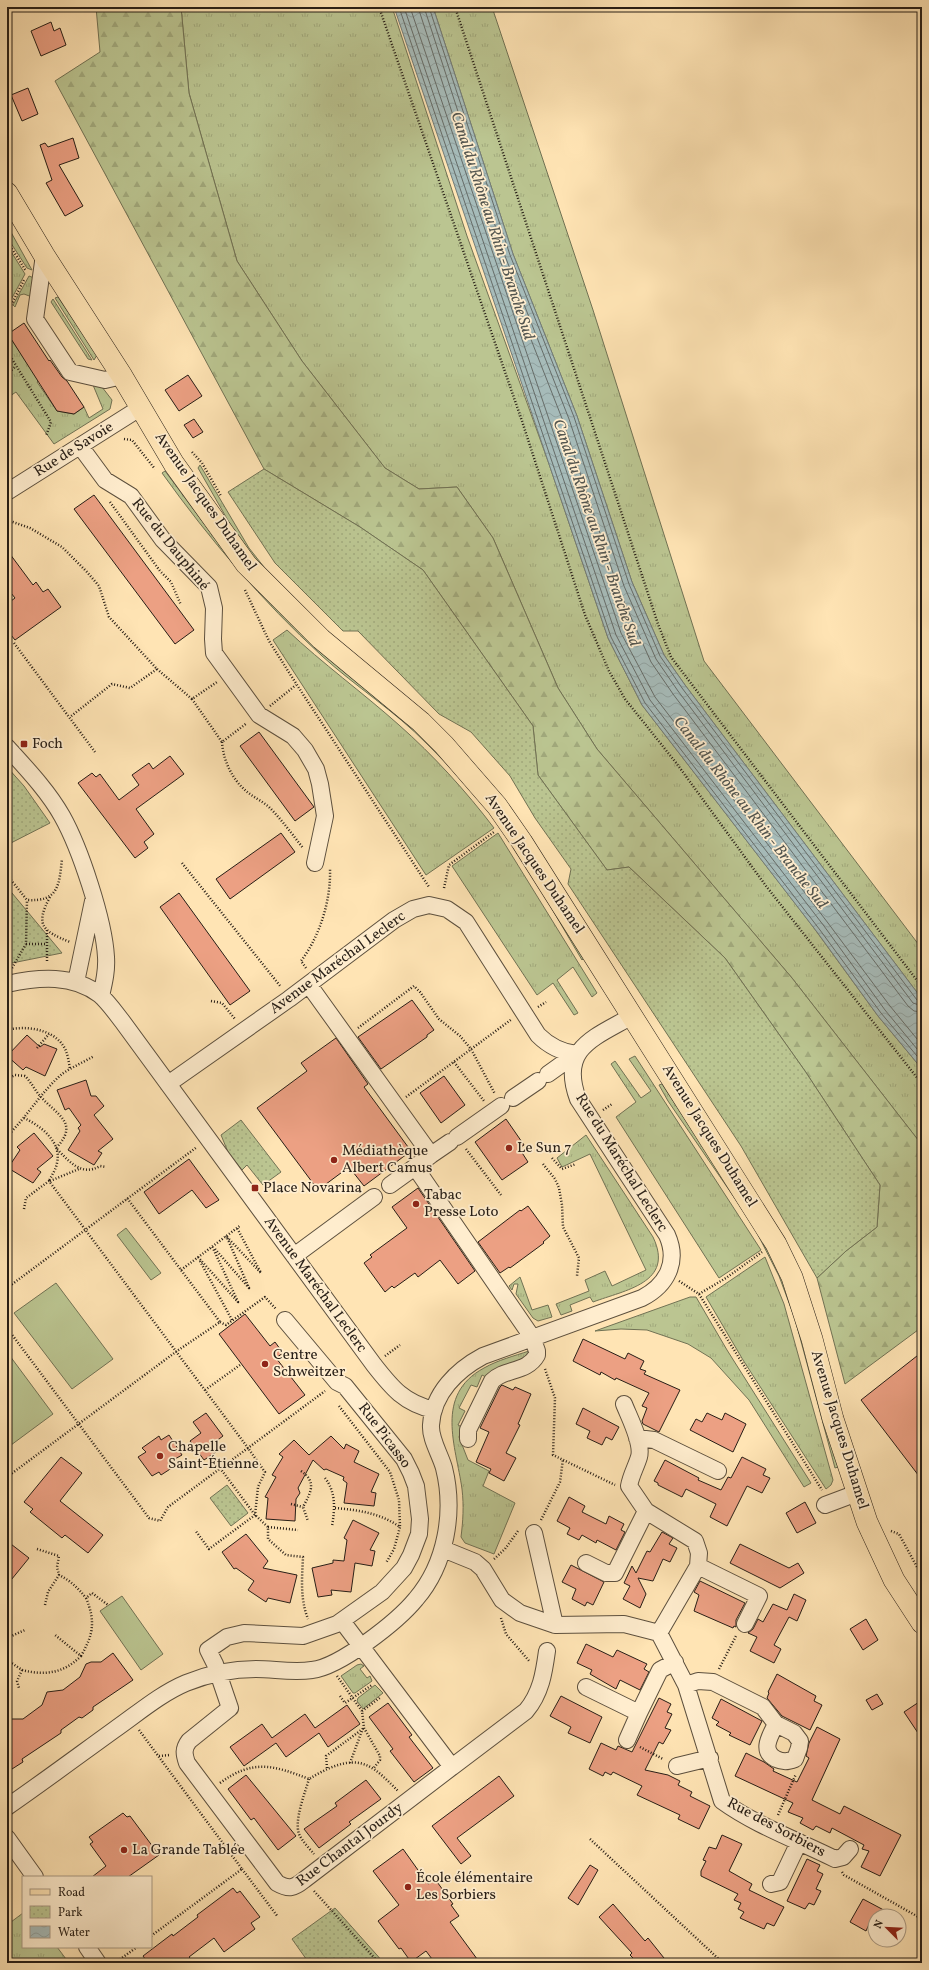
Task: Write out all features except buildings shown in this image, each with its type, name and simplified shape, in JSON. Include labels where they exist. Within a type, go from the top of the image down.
[{"type":"main road","name":"Avenue Jacques Duhamel","points":[[7,193],[44,255],[122,376],[174,464],[246,564],[321,639],[421,722],[444,745],[497,806],[519,836],[757,1211],[776,1244],[792,1277],[812,1339],[833,1419],[857,1493],[886,1565],[922,1624]]},
{"type":"street","points":[[44,255],[35,319],[70,372],[105,380],[122,376]]},
{"type":"street","name":"Rue de Savoie","points":[[7,492],[140,408]]},
{"type":"street","name":"Rue du Dauphiné","points":[[80,446],[106,480],[131,496],[164,540],[209,588],[214,608],[214,653],[259,715],[293,736],[305,750],[316,769],[320,784],[324,816],[315,863]]},
{"type":"street","points":[[7,747],[49,797],[62,817],[85,872],[94,898],[106,956],[106,975],[101,996]]},
{"type":"street","points":[[76,982],[94,898]]},
{"type":"street","name":"Avenue Maréchal Leclerc","points":[[168,1084],[309,984],[406,912],[429,906],[442,907],[456,913],[466,922],[538,1034],[551,1046],[565,1052],[576,1054]]},
{"type":"street","name":"Avenue Maréchal Leclerc","points":[[8,978],[48,978],[76,982],[90,988],[101,996],[122,1021],[294,1256],[396,1392],[422,1407],[434,1410]]},
{"type":"street","points":[[309,984],[431,1156]]},
{"type":"street","points":[[390,1185],[576,1054],[592,1040],[632,1016]]},
{"type":"street","name":"Rue du Maréchal Leclerc","points":[[576,1054],[572,1079],[578,1099],[668,1235],[672,1249],[672,1262],[669,1275]]},
{"type":"street","points":[[415,1167],[532,1338],[537,1351],[535,1358],[527,1366],[497,1376],[492,1381],[468,1430],[468,1439]]},
{"type":"street","points":[[294,1256],[374,1197]]},
{"type":"street","points":[[7,1807],[168,1692],[186,1683],[218,1673],[255,1669],[313,1670],[334,1664],[361,1646],[399,1616],[416,1600],[435,1572],[443,1549],[448,1518],[448,1493],[444,1468],[432,1432],[431,1424],[434,1410],[447,1384],[468,1364],[500,1348],[642,1298],[657,1289],[669,1275]]},
{"type":"street","name":"Rue Picasso","points":[[218,1673],[208,1650],[227,1637],[244,1633],[292,1637],[314,1634],[342,1621],[382,1592],[404,1568],[416,1545],[420,1519],[416,1486],[404,1459],[285,1320]]},
{"type":"street","points":[[443,1549],[475,1562],[483,1569],[502,1600],[520,1613],[555,1625],[624,1624],[659,1633],[698,1566],[699,1553],[695,1541],[646,1512],[629,1486],[631,1474],[639,1456],[637,1438],[624,1404]]},
{"type":"street","points":[[637,1438],[654,1440],[718,1470]]},
{"type":"street","points":[[827,1504],[857,1493]]},
{"type":"street","points":[[586,1563],[606,1573],[615,1573],[646,1512]]},
{"type":"street","points":[[534,1533],[555,1625]]},
{"type":"street","points":[[698,1566],[759,1596],[745,1624]]},
{"type":"street","points":[[342,1621],[452,1767]]},
{"type":"street","name":"Rue des Sorbiers","points":[[659,1633],[686,1685],[710,1758],[722,1801],[732,1808],[772,1829],[835,1859],[843,1857],[850,1849]]},
{"type":"street","name":"Rue Chantal Jourdy","points":[[218,1673],[230,1708],[186,1745],[184,1753],[187,1763],[277,1883],[286,1888],[295,1887],[526,1711],[535,1700],[543,1678],[547,1650]]},
{"type":"street","points":[[627,1740],[660,1670],[675,1662]]},
{"type":"street","points":[[686,1685],[698,1681],[713,1682],[763,1707],[776,1724],[794,1733],[800,1741],[799,1748],[794,1759],[783,1762],[771,1756],[767,1752],[767,1744],[776,1724]]},
{"type":"street","points":[[586,1687],[639,1714]]},
{"type":"street","points":[[677,1766],[710,1758]]},
{"type":"street","points":[[7,1838],[34,1876]]},
{"type":"street","points":[[771,1884],[780,1882],[799,1842]]},
{"type":"street","points":[[88,1948],[98,1963]]},
{"type":"path","points":[[379,7],[522,421],[585,615],[609,671],[629,704],[677,764],[766,886],[922,1084]]},
{"type":"path","points":[[455,7],[658,624],[671,657],[922,987]]},
{"type":"path","points":[[7,241],[28,273],[7,313]]},
{"type":"path","points":[[7,351],[51,422],[46,436]]},
{"type":"path","points":[[7,374],[16,366]]},
{"type":"path","points":[[124,439],[132,440],[156,471]]},
{"type":"path","points":[[108,499],[160,571],[171,582],[181,605]]},
{"type":"path","points":[[7,520],[30,528],[62,548],[87,572],[99,586],[109,617],[157,669],[192,699],[228,674]]},
{"type":"path","points":[[249,590],[243,585],[269,641],[429,887]]},
{"type":"path","points":[[14,643],[95,752]]},
{"type":"path","points":[[70,717],[112,684],[130,688],[157,669]]},
{"type":"path","points":[[222,742],[225,759],[236,779],[246,791],[268,807],[286,826],[315,863],[330,869],[326,900],[320,926],[301,961],[307,968]]},
{"type":"path","points":[[444,888],[449,865],[498,829]]},
{"type":"path","points":[[62,859],[59,882],[42,912],[42,922],[47,930],[58,937],[72,942]]},
{"type":"path","points":[[182,862],[281,988]]},
{"type":"path","points":[[7,875],[28,900],[26,944],[8,978]]},
{"type":"path","points":[[28,900],[41,901],[50,897]]},
{"type":"path","points":[[47,930],[47,961]]},
{"type":"path","points":[[26,944],[47,944]]},
{"type":"path","points":[[347,1036],[414,986],[439,1019],[460,1036],[471,1049],[502,1106]]},
{"type":"path","points":[[211,1001],[222,1003],[245,1030]]},
{"type":"path","points":[[535,1010],[546,1002]]},
{"type":"path","points":[[395,1105],[514,1018]]},
{"type":"path","points":[[7,1030],[25,1027],[49,1034],[61,1043],[66,1050],[70,1070]]},
{"type":"path","points":[[37,1048],[49,1034]]},
{"type":"path","points":[[7,1136],[24,1118],[40,1096],[63,1074],[94,1056]]},
{"type":"path","points":[[454,1062],[502,1106]]},
{"type":"path","points":[[7,1079],[15,1075],[25,1076],[40,1096],[64,1117],[67,1129],[66,1135],[56,1148]]},
{"type":"path","points":[[603,1110],[612,1104]]},
{"type":"path","points":[[24,1118],[37,1125],[51,1138],[56,1148],[58,1163],[50,1181]]},
{"type":"path","points":[[454,1139],[501,1196]]},
{"type":"path","points":[[7,1288],[201,1144]]},
{"type":"path","points":[[56,1148],[79,1169]]},
{"type":"path","points":[[552,1158],[562,1170],[576,1164]]},
{"type":"path","points":[[543,1164],[555,1179],[559,1188],[562,1205],[563,1227],[579,1258],[577,1276]]},
{"type":"path","points":[[24,1209],[26,1198],[50,1181],[79,1169],[93,1170],[100,1166],[106,1167]]},
{"type":"path","points":[[50,1181],[265,1472],[258,1487],[254,1515],[209,1549],[195,1530]]},
{"type":"path","points":[[127,1198],[220,1322],[226,1325],[265,1297],[285,1320]]},
{"type":"path","points":[[181,1270],[241,1225]]},
{"type":"path","points":[[226,1236],[261,1273],[237,1228]]},
{"type":"path","points":[[212,1246],[249,1288],[226,1236]]},
{"type":"path","points":[[699,1294],[726,1278],[764,1251],[760,1245]]},
{"type":"path","points":[[198,1257],[238,1302],[212,1246]]},
{"type":"path","points":[[198,1257],[232,1320]]},
{"type":"path","points":[[669,1275],[699,1294],[827,1504]]},
{"type":"path","points":[[7,1477],[177,1351],[220,1322]]},
{"type":"path","points":[[7,1328],[149,1518],[160,1521],[168,1507],[248,1448],[341,1384]]},
{"type":"path","points":[[381,1359],[400,1345]]},
{"type":"path","points":[[535,1358],[542,1362],[550,1378],[555,1398],[552,1455],[612,1484],[629,1486]]},
{"type":"path","points":[[205,1390],[240,1365]]},
{"type":"path","points":[[341,1384],[336,1401],[390,1472],[399,1500],[400,1527],[394,1549],[384,1566]]},
{"type":"path","points":[[483,1569],[505,1549],[521,1528],[534,1533],[560,1482],[563,1460]]},
{"type":"path","points":[[220,1468],[254,1515],[268,1527],[298,1530]]},
{"type":"path","points":[[301,1471],[307,1475],[311,1484],[310,1491],[302,1506],[308,1521]]},
{"type":"path","points":[[325,1478],[331,1486],[335,1508],[332,1526]]},
{"type":"path","points":[[291,1504],[302,1506]]},
{"type":"path","points":[[335,1508],[362,1511],[380,1516],[400,1527]]},
{"type":"path","points":[[268,1527],[268,1539],[286,1555],[304,1555],[302,1593],[304,1608],[314,1634]]},
{"type":"path","points":[[7,1660],[22,1670],[36,1674],[54,1672],[73,1664],[81,1656],[89,1642],[93,1627],[92,1612],[86,1598],[78,1588],[59,1575],[56,1567],[59,1556],[37,1549]]},
{"type":"path","points":[[45,1605],[48,1592],[59,1575]]},
{"type":"path","points":[[86,1598],[92,1593],[108,1605]]},
{"type":"path","points":[[502,1600],[501,1618],[506,1634],[543,1678]]},
{"type":"path","points":[[713,1682],[739,1630],[745,1624]]},
{"type":"path","points":[[7,1638],[25,1630]]},
{"type":"path","points":[[55,1635],[81,1656]]},
{"type":"path","points":[[19,1688],[17,1681],[22,1670]]},
{"type":"path","points":[[336,1676],[362,1711],[364,1728],[381,1758],[373,1769]]},
{"type":"path","points":[[340,1696],[344,1702],[353,1698],[376,1682]]},
{"type":"path","points":[[362,1711],[385,1694]]},
{"type":"path","points":[[137,1728],[278,1917]]},
{"type":"path","points":[[350,1763],[364,1728]]},
{"type":"path","points":[[327,1768],[326,1756],[364,1728]]},
{"type":"path","points":[[627,1740],[677,1766]]},
{"type":"path","points":[[772,1829],[796,1773],[794,1759]]},
{"type":"path","points":[[316,1857],[300,1834],[298,1826],[302,1802],[309,1779],[327,1768],[350,1763],[365,1764],[373,1769],[401,1794]]},
{"type":"path","points":[[216,1786],[234,1772],[254,1766],[271,1767],[309,1779]]},
{"type":"path","points":[[590,1839],[723,1963]]},
{"type":"path","points":[[835,1859],[844,1875],[922,1919]]},
{"type":"path","points":[[152,1935],[242,1869]]},
{"type":"path","points":[[304,1880],[379,1963]]},
{"type":"path","points":[[115,1963],[136,1948]]},
{"type":"green space","points":[[96,7],[181,7],[189,93],[237,261],[302,361],[385,468],[419,489],[457,487],[493,538],[558,688],[597,749],[792,978],[922,1145],[922,1327],[845,1384],[817,1278],[846,1251],[877,1227],[880,1185],[805,1071],[725,958],[629,867],[607,870],[538,775],[533,726],[423,570],[360,527],[264,469],[55,81],[100,52]]},
{"type":"green space","points":[[181,7],[392,7],[467,236],[549,464],[608,638],[642,705],[811,924],[878,1016],[922,1069],[922,1145],[792,978],[597,749],[558,688],[493,538],[457,487],[419,489],[385,468],[302,361],[237,261],[189,93]]},
{"type":"green space","points":[[433,7],[492,7],[593,310],[704,661],[922,949],[922,999],[664,655],[632,582],[577,416],[513,254]]},
{"type":"green space","points":[[7,225],[32,270],[27,268],[7,237]]},
{"type":"green space","points":[[7,245],[25,274],[7,307]]},
{"type":"green space","points":[[29,276],[34,278],[32,297],[24,294],[20,295],[15,307],[13,305]]},
{"type":"green space","points":[[58,297],[97,355],[94,360],[55,298]]},
{"type":"green space","points":[[53,299],[92,360],[88,359],[51,302]]},
{"type":"green space","points":[[7,333],[39,380],[37,382],[57,411],[74,414],[84,407],[89,418],[103,409],[93,385],[102,387],[112,400],[110,409],[54,444],[16,392],[10,396],[7,393]]},
{"type":"green space","points":[[200,465],[249,548],[264,567],[306,609],[303,612],[262,568],[238,538],[198,468]]},
{"type":"green space","points":[[264,469],[360,527],[423,570],[533,726],[538,775],[607,870],[629,867],[725,958],[805,1071],[880,1185],[877,1227],[846,1251],[817,1278],[741,1146],[568,884],[571,869],[535,818],[510,776],[471,732],[439,714],[358,631],[343,631],[275,563],[228,492]]},
{"type":"green space","points":[[165,471],[220,545],[406,720],[485,803],[504,832],[451,768],[415,732],[322,656],[278,614],[218,546],[180,498],[162,473]]},
{"type":"green space","points":[[287,630],[314,655],[412,737],[449,774],[494,828],[426,875],[273,640]]},
{"type":"green space","points":[[7,767],[24,786],[50,823],[7,845]]},
{"type":"green space","points":[[504,832],[526,865],[544,896]]},
{"type":"green space","points":[[498,833],[597,993],[592,997],[573,967],[557,980],[578,1013],[574,1015],[553,983],[537,995],[452,866]]},
{"type":"green space","points":[[7,887],[62,953],[7,964]]},
{"type":"green space","points":[[544,896],[584,958],[582,960],[571,941]]},
{"type":"green space","points":[[635,1056],[761,1250],[719,1278],[616,1117],[636,1102],[611,1064],[615,1061],[641,1098],[651,1091],[629,1059]]},
{"type":"green space","points":[[662,1084],[765,1241],[796,1311],[838,1467],[835,1468],[795,1319],[779,1276],[756,1231],[668,1101],[659,1085]]},
{"type":"green space","points":[[241,1120],[281,1172],[263,1185],[247,1165],[242,1170],[228,1152],[221,1135]]},
{"type":"green space","points":[[586,1135],[653,1237],[658,1253],[657,1265],[652,1275],[632,1288],[593,1302],[590,1297],[570,1305],[572,1311],[561,1315],[556,1304],[589,1291],[585,1280],[605,1271],[612,1286],[646,1270],[590,1154],[562,1167],[557,1158]]},
{"type":"green space","points":[[126,1228],[161,1273],[151,1280],[117,1235]]},
{"type":"green space","points":[[765,1257],[784,1304],[833,1480],[831,1485],[826,1489],[743,1360],[706,1297]]},
{"type":"green space","points":[[520,1277],[532,1310],[548,1305],[552,1317],[538,1321],[533,1318],[516,1294],[518,1284],[514,1284],[512,1290],[509,1286]]},
{"type":"green space","points":[[56,1283],[113,1359],[72,1389],[14,1313]]},
{"type":"green space","points":[[690,1297],[696,1297],[727,1350],[811,1483],[804,1487],[749,1400],[711,1358],[688,1344],[647,1330],[621,1329],[595,1331]]},
{"type":"green space","points":[[529,1351],[523,1359],[490,1372],[488,1378],[482,1375],[477,1387],[471,1385],[459,1408],[465,1411],[458,1425],[462,1427],[459,1437],[468,1460],[489,1471],[483,1486],[515,1503],[494,1554],[465,1543],[461,1537],[463,1501],[453,1439],[453,1407],[459,1392],[468,1379],[489,1365]]},
{"type":"green space","points":[[7,1352],[53,1414],[7,1448]]},
{"type":"green space","points":[[227,1485],[248,1513],[231,1526],[210,1498]]},
{"type":"green space","points":[[122,1596],[163,1654],[141,1670],[100,1611]]},
{"type":"green space","points":[[361,1664],[364,1666],[360,1669],[367,1678],[370,1676],[372,1681],[353,1693],[341,1676],[357,1665]]},
{"type":"green space","points":[[375,1685],[383,1693],[363,1709],[357,1701],[358,1698]]},
{"type":"green space","points":[[335,1908],[384,1963],[309,1963],[292,1939]]},
{"type":"green space","points":[[22,1914],[22,1948],[58,1948],[69,1963],[7,1963],[7,1925]]},
{"type":"water","name":"Canal du Rhône au Rhin - Branche Sud","points":[[394,7],[433,7],[513,254],[577,416],[632,582],[664,655],[922,999],[922,1069],[878,1016],[817,932],[642,705],[608,638]]},
{"type":"place","name":"Foch","points":[[24,744]]},
{"type":"place","name":"Le Sun 7","points":[[509,1148]]},
{"type":"place","name":"Médiathèque Albert Camus","points":[[334,1160]]},
{"type":"place","name":"Place Novarina","points":[[255,1188]]},
{"type":"place","name":"Tabac Presse Loto","points":[[416,1204]]},
{"type":"place","name":"Centre Schweitzer","points":[[265,1364]]},
{"type":"place","name":"Chapelle Saint-Étienne","points":[[160,1456]]},
{"type":"place","name":"La Grande Tablée","points":[[124,1850]]},
{"type":"place","name":"École élémentaire Les Sorbiers","points":[[408,1887]]}]
